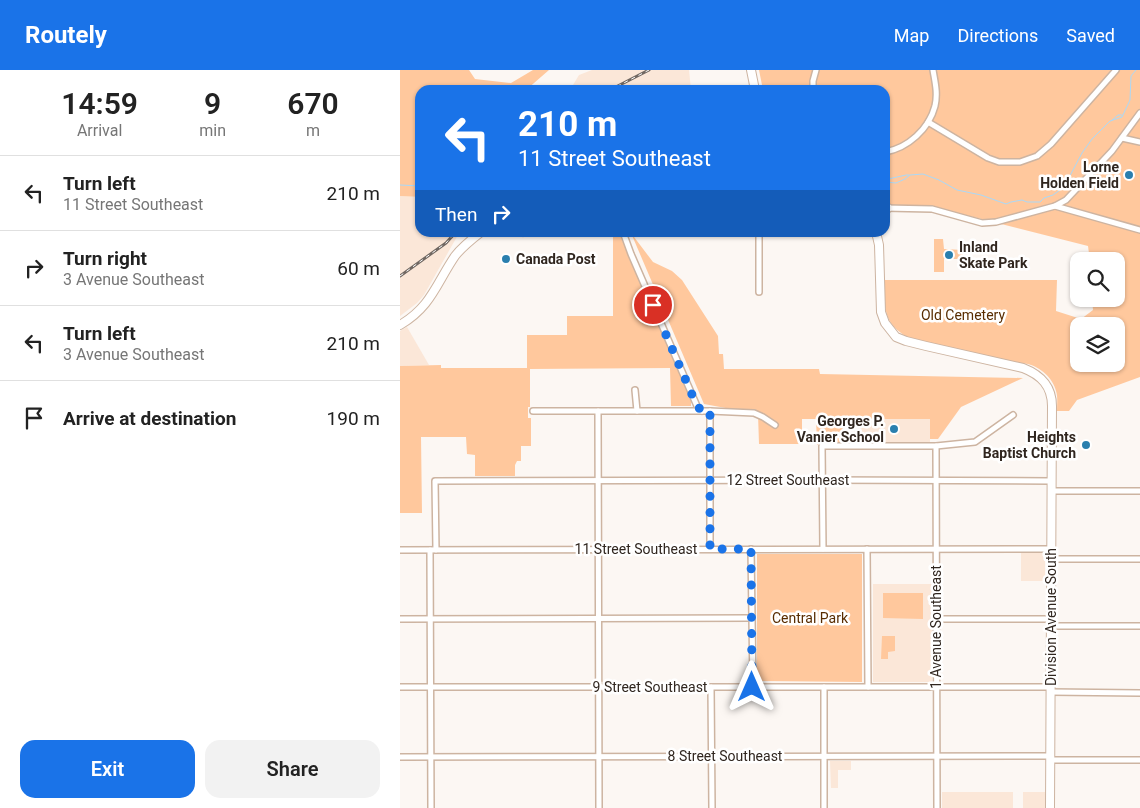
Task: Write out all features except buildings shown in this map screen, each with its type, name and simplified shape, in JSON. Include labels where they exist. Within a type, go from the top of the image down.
[{"type":"street","points":[[751,70],[754,85]]},
{"type":"street","points":[[813,85],[816,70]]},
{"type":"street","points":[[890,150],[904,146],[918,136],[928,122],[935,106],[936,96],[933,70]]},
{"type":"street","points":[[928,122],[988,158],[999,162],[1020,162],[1037,156],[1051,144],[1116,70]]},
{"type":"street","points":[[890,209],[932,209],[988,224],[1055,206],[1066,200],[1112,151],[1140,112]]},
{"type":"street","points":[[1122,138],[1140,142]]},
{"type":"street","points":[[1066,200],[1067,209]]},
{"type":"street","points":[[1055,206],[1140,230]]},
{"type":"street","points":[[400,326],[418,313],[426,304],[456,255],[476,237]]},
{"type":"street","points":[[625,237],[697,406],[702,411]]},
{"type":"street","points":[[759,237],[759,292]]},
{"type":"street","name":"Division Avenue South","points":[[877,237],[882,318],[896,337],[913,343],[1023,368],[1041,378],[1051,393],[1050,808]]},
{"type":"street","points":[[636,390],[637,411]]},
{"type":"street","points":[[533,411],[710,411],[754,413],[775,425]]},
{"type":"street","points":[[598,411],[599,808]]},
{"type":"street","points":[[710,411],[710,549]]},
{"type":"street","points":[[823,549],[822,446],[936,446],[975,442],[1013,415]]},
{"type":"street","name":"1 Avenue Southeast","points":[[936,446],[937,808]]},
{"type":"street","name":"12 Street Southeast","points":[[433,550],[435,481],[1052,481]]},
{"type":"street","points":[[1052,491],[1140,491]]},
{"type":"street","name":"11 Street Southeast","points":[[400,550],[1052,548]]},
{"type":"street","points":[[751,549],[752,687]]},
{"type":"street","points":[[867,549],[868,687]]},
{"type":"street","points":[[431,808],[433,550]]},
{"type":"street","points":[[1051,559],[1140,559]]},
{"type":"street","points":[[400,619],[752,618]]},
{"type":"street","points":[[936,619],[1140,626]]},
{"type":"street","name":"9 Street Southeast","points":[[400,687],[936,687],[1140,692]]},
{"type":"street","points":[[711,687],[712,808]]},
{"type":"street","points":[[824,687],[824,808]]},
{"type":"street","name":"8 Street Southeast","points":[[400,757],[937,756],[1140,760]]},
{"type":"shaded area","points":[[592,70],[689,70],[690,85],[573,85],[579,75]]},
{"type":"shaded area","points":[[400,196],[415,197],[415,237],[457,237],[424,295],[400,316]]},
{"type":"shaded area","points":[[407,327],[429,365],[400,366],[400,331]]},
{"type":"shaded area","name":"Georges P. Vanier School","points":[[858,419],[930,419],[930,444],[858,444]]},
{"type":"shaded area","points":[[1021,553],[1045,553],[1045,581],[1021,581]]},
{"type":"shaded area","points":[[873,584],[932,584],[932,682],[873,682]]},
{"type":"shaded area","points":[[830,761],[851,761],[851,770],[838,770],[838,788],[831,788]]},
{"type":"shaded area","points":[[942,792],[1013,792],[1013,808],[942,808]]},
{"type":"shaded area","points":[[1023,792],[1046,792],[1046,808],[1023,808]]},
{"type":"green space","points":[[400,70],[469,70],[475,79],[511,83],[533,70],[549,70],[532,85],[415,85],[415,197],[400,196]]},
{"type":"green space","name":"Old Cemetery","points":[[759,70],[1140,70],[1140,377],[1077,400],[1069,411],[1057,411],[1057,396],[1054,386],[1049,378],[1037,368],[1024,363],[1016,363],[909,338],[894,327],[889,320],[885,307],[884,280],[1057,280],[1056,311],[1075,317],[1070,317],[1070,372],[1125,372],[1125,317],[1084,317],[1093,310],[1093,307],[1125,307],[1125,252],[1089,252],[1088,246],[930,206],[890,206],[890,85],[762,85]]},
{"type":"green space","points":[[613,237],[621,237],[691,399],[691,406],[671,406],[670,368],[530,369],[530,407],[528,407],[528,418],[531,418],[531,446],[521,446],[521,461],[517,461],[515,465],[515,476],[475,476],[475,455],[467,454],[466,437],[421,437],[422,513],[400,513],[400,366],[441,365],[441,368],[527,368],[527,335],[567,335],[567,316],[613,316]]},
{"type":"green space","points":[[633,237],[653,262],[672,271],[682,280],[718,336],[719,354],[723,354],[724,369],[819,369],[820,374],[1023,378],[961,407],[938,439],[930,439],[930,419],[843,419],[843,444],[817,445],[816,419],[802,419],[802,444],[759,444],[758,414],[704,404]]},
{"type":"green space","name":"Inland Skate Park","points":[[934,239],[943,239],[944,249],[963,250],[963,261],[944,259],[944,272],[934,272]]},
{"type":"green space","name":"Central Park","points":[[757,554],[862,554],[862,682],[757,681]]},
{"type":"green space","points":[[883,593],[923,593],[923,619],[883,618]]},
{"type":"green space","points":[[882,636],[895,636],[895,651],[888,652],[888,659],[881,659]]},
{"type":"waterway","points":[[890,182],[896,183],[910,175],[923,174],[957,190],[981,195],[1006,204],[1022,200],[1040,202],[1064,187],[1082,153],[1092,139],[1110,121],[1122,117],[1130,100],[1131,76],[1136,70]]},
{"type":"waterway","points":[[1111,121],[1118,115],[1122,115]]},
{"type":"waterway","points":[[890,179],[909,175]]},
{"type":"waterway","points":[[400,185],[415,186]]},
{"type":"railway","points":[[620,85],[649,70]]},
{"type":"railway","points":[[400,276],[451,237]]},
{"type":"place","name":"Lorne Holden Field","points":[[1129,175]]},
{"type":"place","name":"Inland Skate Park","points":[[949,255]]},
{"type":"place","name":"Canada Post","points":[[506,259]]},
{"type":"place","name":"Georges P. Vanier School","points":[[894,429]]},
{"type":"place","name":"Heights Baptist Church","points":[[1086,445]]},
{"type":"route","points":[[653,305],[697,406],[702,411],[710,411],[710,549],[751,549],[752,687]]}]
